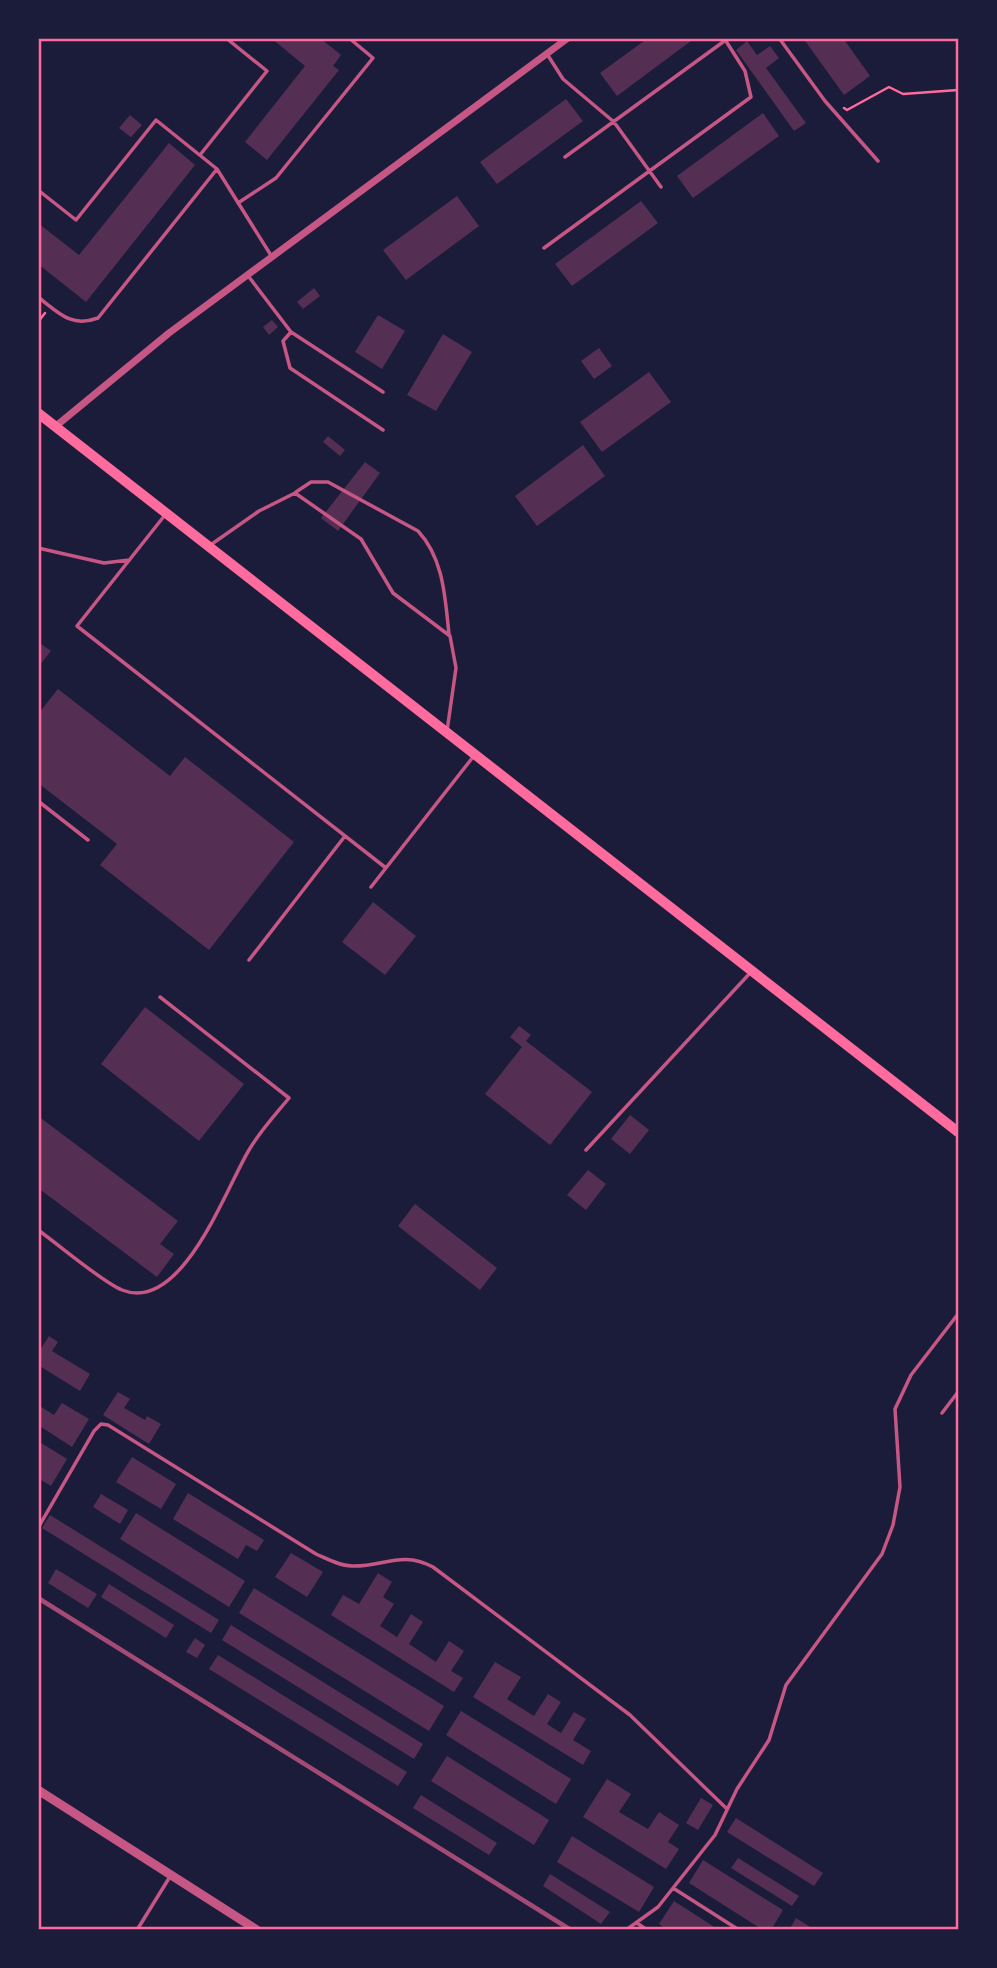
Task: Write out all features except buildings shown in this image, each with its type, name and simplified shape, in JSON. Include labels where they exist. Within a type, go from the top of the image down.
[{"type":"main road","points":[[38,413],[958,1132]]},
{"type":"street","points":[[56,426],[169,333],[273,259],[568,38]]},
{"type":"street","points":[[38,1790],[257,1930]]},
{"type":"lane","points":[[200,155],[267,71],[226,38]]},
{"type":"lane","points":[[238,203],[276,178],[373,58],[349,38]]},
{"type":"lane","points":[[779,38],[819,93],[878,161]]},
{"type":"lane","points":[[544,248],[751,97],[745,71],[724,40],[565,157]]},
{"type":"lane","points":[[547,54],[563,79],[614,122],[661,187]]},
{"type":"lane","points":[[38,190],[76,220],[156,120],[217,169],[273,259]]},
{"type":"lane","points":[[38,297],[69,322],[83,323],[98,318],[217,169]]},
{"type":"lane","points":[[249,276],[291,332],[383,392]]},
{"type":"lane","points":[[291,332],[283,341],[289,368],[383,430]]},
{"type":"lane","points":[[208,546],[259,511],[312,482],[328,482],[418,531],[429,542],[443,580],[456,668],[446,733]]},
{"type":"lane","points":[[295,493],[361,539],[393,593],[450,636]]},
{"type":"lane","points":[[166,513],[77,626],[386,868]]},
{"type":"lane","points":[[38,548],[104,563],[129,561]]},
{"type":"lane","points":[[371,887],[474,755]]},
{"type":"lane","points":[[38,801],[88,840]]},
{"type":"lane","points":[[248,960],[345,836]]},
{"type":"lane","points":[[586,1150],[752,971]]},
{"type":"lane","points":[[38,1230],[122,1290],[146,1293],[164,1284],[182,1269],[211,1223],[251,1146],[289,1098],[160,997]]},
{"type":"lane","points":[[626,1930],[658,1908],[715,1835],[727,1809],[769,1740],[786,1685],[882,1554],[893,1525],[900,1487],[895,1409],[911,1375],[958,1314]]},
{"type":"lane","points":[[942,1413],[958,1392]]},
{"type":"lane","points":[[38,1528],[94,1431],[101,1424],[108,1425],[316,1554],[352,1566],[396,1559],[418,1559],[433,1567],[630,1715],[727,1809]]},
{"type":"lane","points":[[137,1930],[171,1874]]},
{"type":"lane","points":[[673,1888],[739,1930]]},
{"type":"lane","points":[[636,1923],[647,1930]]},
{"type":"path","points":[[819,93],[846,110],[890,87],[904,94],[958,90]]},
{"type":"railway","points":[[38,1598],[571,1930]]}]
